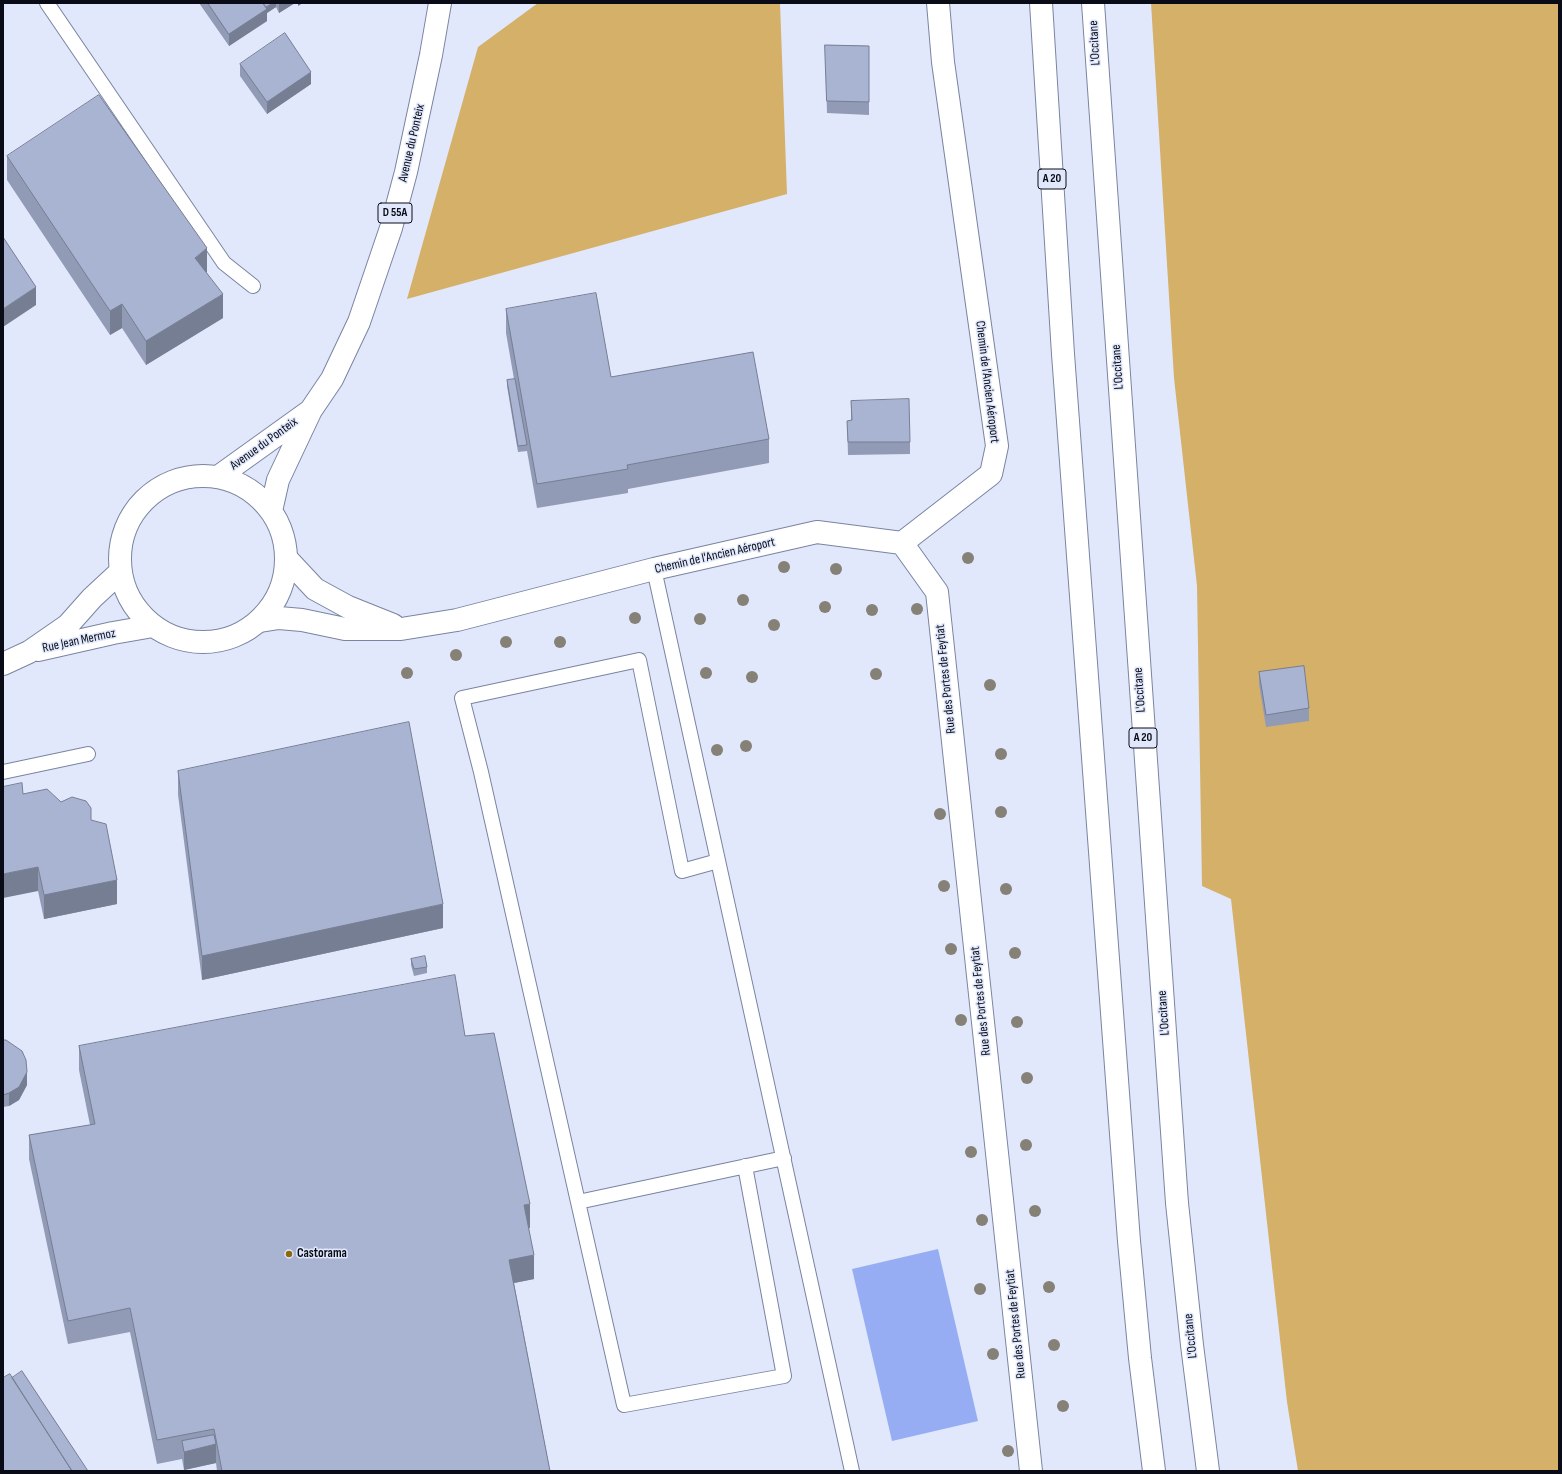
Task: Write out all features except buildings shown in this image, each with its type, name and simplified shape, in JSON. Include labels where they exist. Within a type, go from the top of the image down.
[{"type":"main road","name":"Avenue du Ponteix","points":[[271,511],[278,480],[311,410],[332,379],[359,322],[391,228],[408,164],[431,55],[440,3]]},
{"type":"main road","name":"Chemin de l'Ancien Aéroport","points":[[260,620],[279,618],[302,620],[345,629],[401,629],[457,620],[654,569],[817,532],[902,543],[991,474],[997,446],[943,62],[938,3]]},
{"type":"main road","name":"A 20","points":[[1040,3],[1063,346],[1128,1234],[1140,1358],[1154,1471]]},
{"type":"main road","name":"L'Occitane","points":[[1092,3],[1177,1203],[1192,1345],[1208,1471]]},
{"type":"main road","name":"Avenue du Ponteix","points":[[218,477],[311,410]]},
{"type":"main road","points":[[191,476],[218,477],[238,483],[257,495],[271,511],[283,533],[287,559],[283,582],[274,603],[260,620],[235,636],[207,642],[179,639],[153,626],[137,611],[126,593],[120,572],[120,546],[128,521],[144,499],[166,484],[191,476]]},
{"type":"main road","name":"Rue des Portes de Feytiat","points":[[902,543],[937,592],[1031,1471]]},
{"type":"main road","points":[[287,559],[315,589],[348,607],[401,629]]},
{"type":"main road","name":"Rue Jean Mermoz","points":[[30,652],[68,625],[92,598],[120,572]]},
{"type":"main road","name":"Rue Jean Mermoz","points":[[30,652],[113,633],[153,626]]},
{"type":"main road","points":[[3,664],[30,652]]},
{"type":"lane","points":[[48,3],[224,263],[253,286]]},
{"type":"lane","points":[[654,569],[852,1471]]},
{"type":"lane","points":[[718,861],[682,871],[639,660],[462,698],[481,772],[624,1405],[784,1376],[745,1166]]},
{"type":"lane","points":[[3,772],[88,754]]},
{"type":"lane","points":[[578,1202],[784,1158]]},
{"type":"shaded area","points":[[538,3],[780,3],[787,194],[407,299],[478,47]]},
{"type":"shaded area","points":[[1151,3],[1559,3],[1559,1471],[1298,1471],[1287,1402],[1231,899],[1202,886],[1197,586],[1174,378]]},
{"type":"water","points":[[938,1249],[978,1421],[892,1441],[852,1269]]},
{"type":"place","name":"Castorama","points":[[289,1254]]}]
